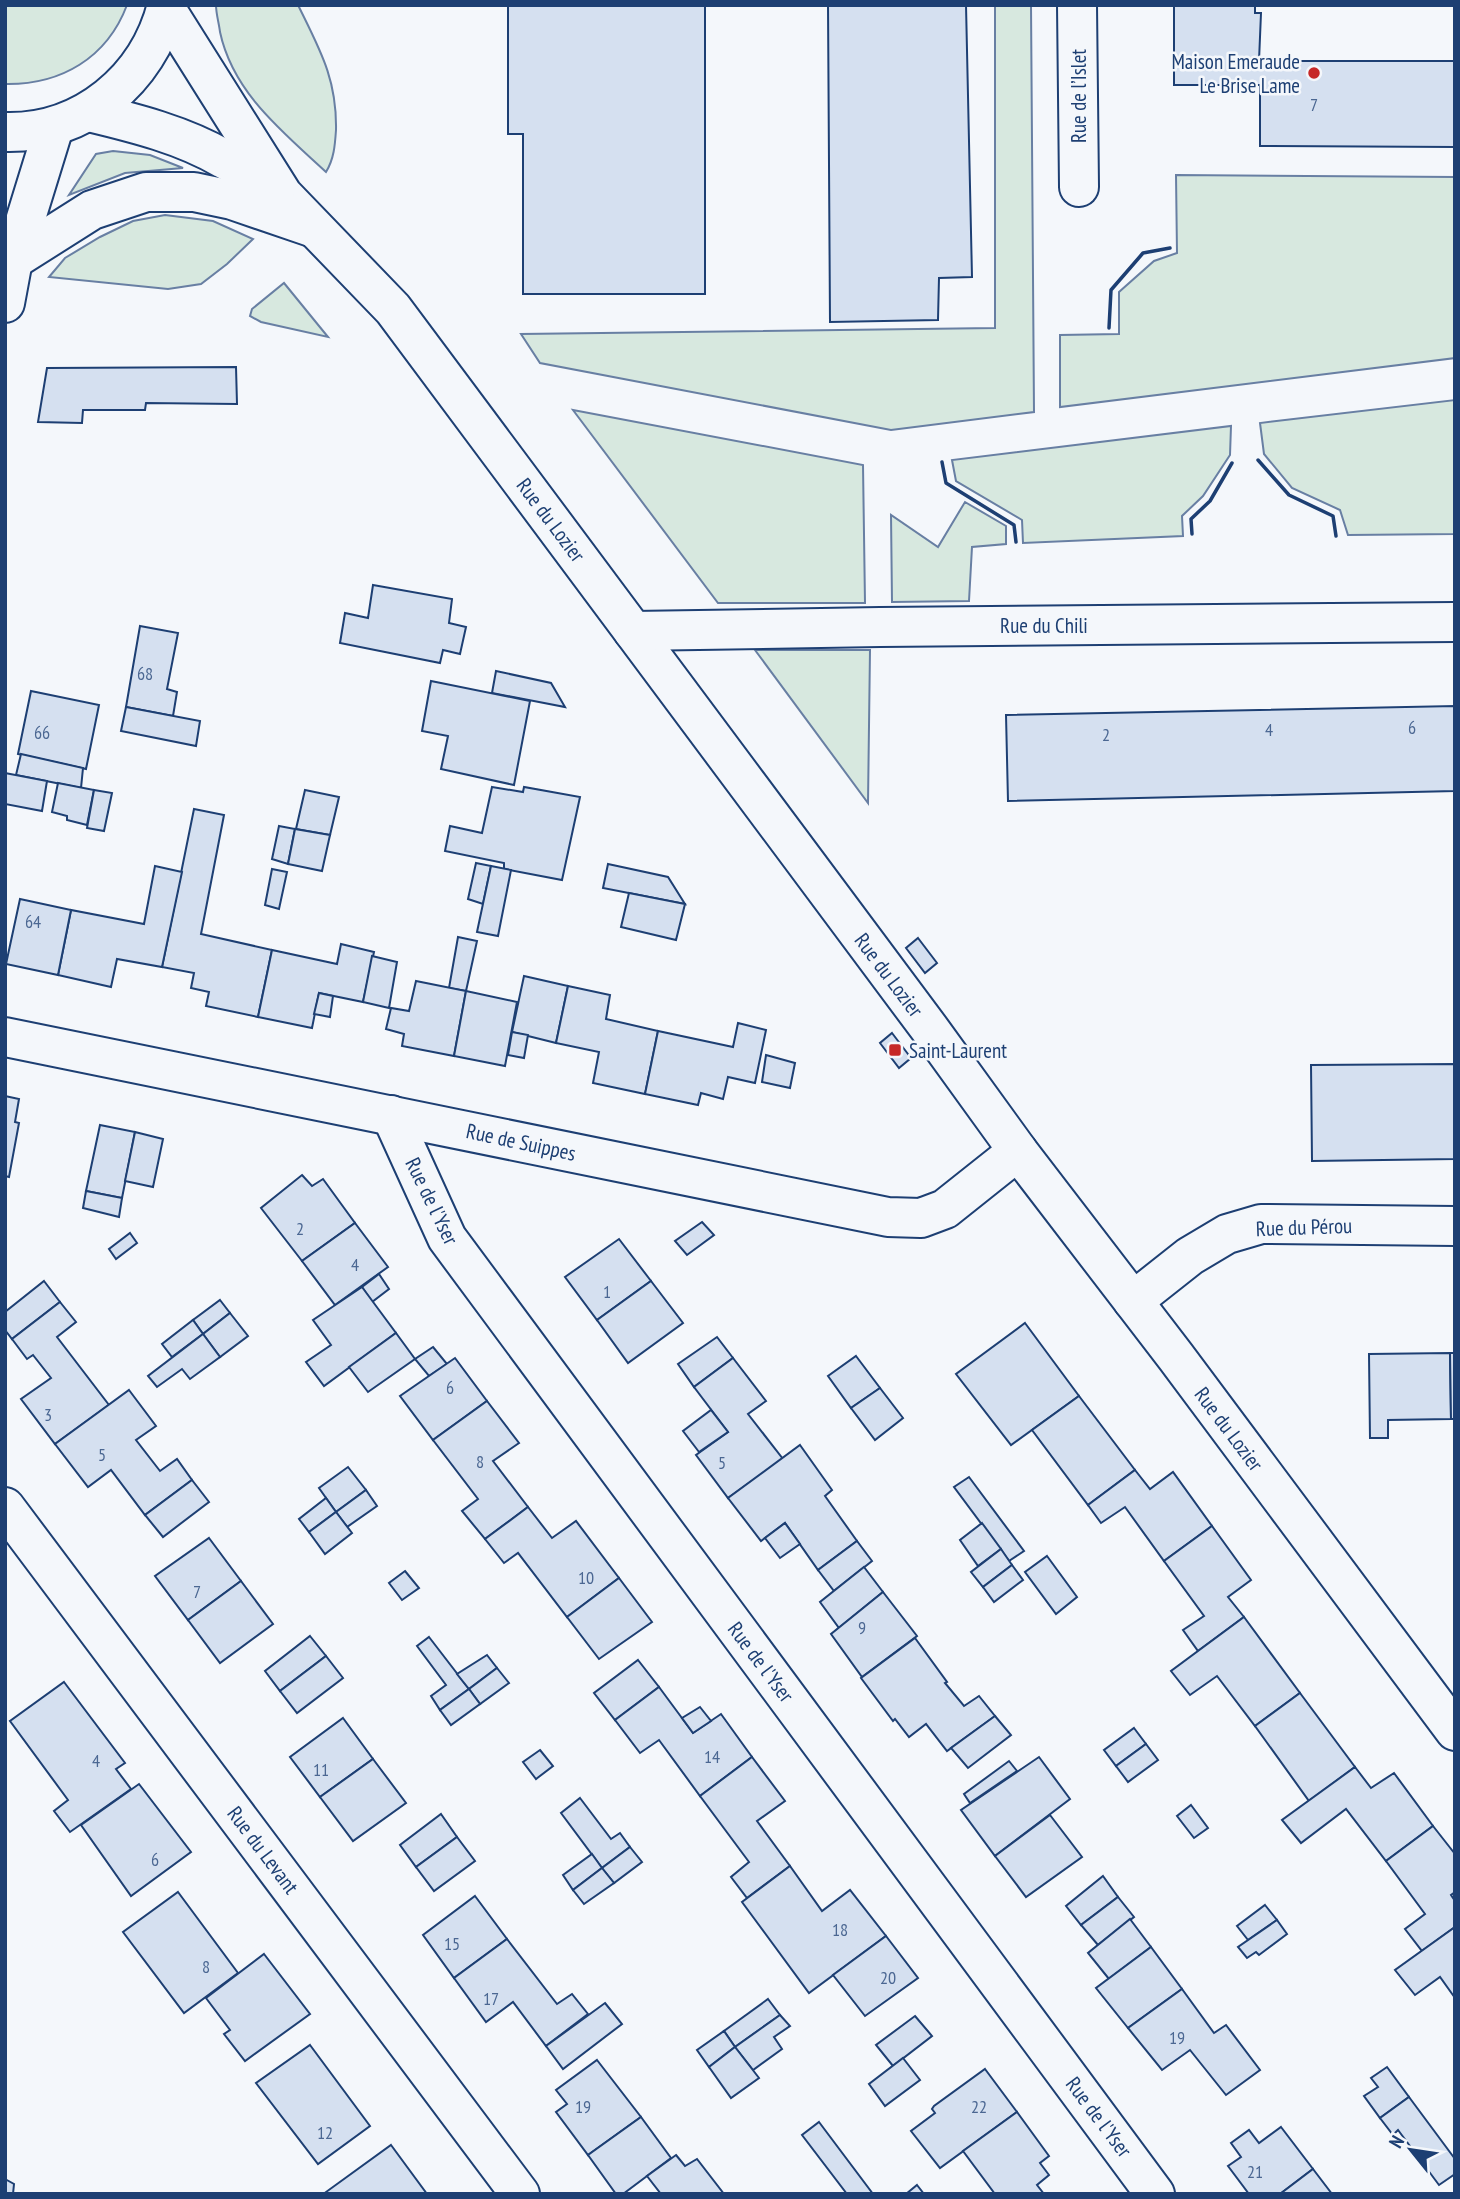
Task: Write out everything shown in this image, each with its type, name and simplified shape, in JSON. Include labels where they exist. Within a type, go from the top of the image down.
[{"type":"street","name":"Rue de l’Islet","points":[[1077,5],[1079,187]]},
{"type":"street","points":[[5,132],[54,127],[89,112],[110,97],[128,81],[143,62],[155,41],[167,7]]},
{"type":"street","name":"Rue du Lozier","points":[[167,7],[283,195],[393,309],[1018,1150],[1455,1731]]},
{"type":"street","name":"Rue du Lozier","points":[[89,112],[178,138],[222,158],[283,195]]},
{"type":"street","points":[[5,303],[13,260],[54,127]]},
{"type":"street","name":"Rue du Lozier","points":[[13,260],[92,210],[146,192],[194,192],[232,200],[314,228]]},
{"type":"street","name":"Rue du Chili","points":[[633,631],[894,626],[1455,622]]},
{"type":"street","name":"Rue de Suippes","points":[[5,1037],[888,1217],[921,1218],[945,1209],[1018,1150]]},
{"type":"street","name":"Rue de l'Yser","points":[[391,1115],[447,1238],[1155,2194]]},
{"type":"street","name":"Rue du Pérou","points":[[1133,1301],[1190,1256],[1227,1234],[1261,1224],[1455,1226]]},
{"type":"street","name":"Rue du Levant","points":[[5,1507],[520,2194]]},
{"type":"shaded area","points":[[5,5],[127,5],[107,40],[79,65],[45,80],[5,84]]},
{"type":"shaded area","points":[[216,5],[298,5],[326,65],[334,95],[335,141],[326,172],[277,126],[248,93],[227,54]]},
{"type":"shaded area","points":[[995,5],[1031,5],[1034,412],[891,430],[540,363],[521,334],[995,328]]},
{"type":"shaded area","points":[[113,151],[150,155],[183,168],[125,173],[69,195],[96,154]]},
{"type":"shaded area","points":[[1176,175],[1455,177],[1455,358],[1060,407],[1060,335],[1119,334],[1119,292],[1154,261],[1177,253]]},
{"type":"shaded area","points":[[165,215],[213,221],[253,239],[201,284],[168,289],[49,277],[65,258],[100,237],[133,221]]},
{"type":"shaded area","points":[[284,283],[328,337],[261,322],[250,316],[252,309]]},
{"type":"shaded area","points":[[1455,400],[1455,534],[1348,535],[1340,510],[1292,488],[1264,454],[1260,423]]},
{"type":"shaded area","points":[[573,410],[863,465],[865,603],[718,603]]},
{"type":"shaded area","points":[[1231,426],[1230,455],[1203,496],[1182,516],[1183,536],[1023,543],[1022,520],[956,481],[952,460]]},
{"type":"shaded area","points":[[965,502],[1006,526],[1006,544],[972,547],[969,601],[892,602],[891,515],[938,547]]},
{"type":"shaded area","points":[[755,650],[870,650],[868,803]]},
{"type":"building","points":[[508,5],[705,5],[705,294],[523,294],[523,134],[508,134]]},
{"type":"building","points":[[828,5],[966,5],[972,277],[939,278],[938,320],[830,322]]},
{"type":"building","name":"Maison Emeraude Le Brise Lame","points":[[1174,5],[1255,5],[1255,13],[1261,13],[1259,61],[1455,61],[1455,147],[1260,146],[1260,85],[1174,85]]},
{"type":"building","points":[[236,367],[237,404],[146,403],[145,410],[83,410],[82,423],[38,422],[47,368]]},
{"type":"building","points":[[373,585],[452,599],[449,623],[466,627],[460,654],[443,650],[440,663],[340,643],[345,613],[368,618]]},
{"type":"building","points":[[140,626],[178,633],[167,689],[177,692],[173,716],[126,707]]},
{"type":"building","points":[[496,671],[551,683],[565,707],[492,693]]},
{"type":"building","points":[[431,681],[530,701],[514,785],[441,769],[448,736],[422,731]]},
{"type":"building","points":[[31,691],[99,705],[86,769],[18,754]]},
{"type":"building","points":[[1455,706],[1455,791],[1008,801],[1006,715]]},
{"type":"building","points":[[126,707],[200,721],[196,746],[121,731]]},
{"type":"building","points":[[21,754],[83,768],[81,788],[16,775]]},
{"type":"building","points":[[5,773],[47,781],[42,811],[5,804]]},
{"type":"building","points":[[58,783],[94,790],[87,825],[67,820],[67,816],[52,812]]},
{"type":"building","points":[[492,787],[523,792],[524,787],[580,797],[562,880],[504,869],[504,863],[445,851],[450,826],[482,833]]},
{"type":"building","points":[[94,790],[112,793],[104,831],[87,828]]},
{"type":"building","points":[[305,790],[339,797],[330,835],[296,829]]},
{"type":"building","points":[[194,809],[224,815],[201,934],[272,950],[258,1017],[206,1006],[209,992],[191,988],[194,973],[162,967]]},
{"type":"building","points":[[279,826],[295,829],[288,864],[272,859]]},
{"type":"building","points":[[295,829],[330,835],[322,871],[288,864]]},
{"type":"building","points":[[476,863],[491,866],[483,904],[468,899]]},
{"type":"building","points":[[608,864],[668,877],[685,904],[603,888]]},
{"type":"building","points":[[155,866],[182,872],[162,967],[117,959],[111,987],[58,975],[71,910],[144,924]]},
{"type":"building","points":[[491,866],[511,870],[498,936],[477,932]]},
{"type":"building","points":[[272,869],[287,872],[279,909],[265,905]]},
{"type":"building","points":[[629,893],[685,904],[676,940],[621,927]]},
{"type":"building","points":[[20,899],[71,910],[58,975],[6,964]]},
{"type":"building","points":[[458,937],[477,941],[466,991],[449,988]]},
{"type":"building","points":[[918,938],[937,963],[925,973],[906,948]]},
{"type":"building","points":[[341,944],[374,952],[363,1002],[319,993],[312,1028],[258,1017],[272,950],[337,964]]},
{"type":"building","points":[[372,956],[397,962],[389,1008],[363,1002]]},
{"type":"building","points":[[524,976],[568,986],[556,1043],[512,1032]]},
{"type":"building","points":[[416,981],[466,991],[454,1056],[402,1046],[404,1034],[386,1029],[391,1008],[409,1011]]},
{"type":"building","points":[[568,986],[610,995],[606,1019],[658,1031],[645,1094],[593,1083],[599,1052],[556,1043]]},
{"type":"building","points":[[466,991],[517,1002],[505,1066],[454,1056]]},
{"type":"building","points":[[319,993],[333,996],[330,1017],[314,1014]]},
{"type":"building","points":[[738,1023],[766,1030],[755,1083],[728,1077],[723,1099],[701,1093],[698,1105],[645,1094],[658,1031],[733,1047]]},
{"type":"building","points":[[512,1032],[528,1035],[524,1058],[508,1055]]},
{"type":"building","points":[[892,1033],[911,1058],[899,1068],[880,1043]]},
{"type":"building","points":[[766,1055],[795,1063],[790,1088],[762,1082]]},
{"type":"building","points":[[1455,1064],[1455,1159],[1312,1161],[1311,1065]]},
{"type":"building","points":[[5,1096],[19,1099],[15,1122],[19,1123],[9,1177],[5,1176]]},
{"type":"building","points":[[100,1125],[135,1132],[122,1198],[86,1191]]},
{"type":"building","points":[[135,1132],[163,1139],[153,1187],[125,1181]]},
{"type":"building","points":[[302,1175],[312,1186],[323,1179],[355,1223],[302,1261],[261,1208]]},
{"type":"building","points":[[86,1191],[122,1198],[119,1217],[83,1208]]},
{"type":"building","points":[[702,1222],[714,1235],[687,1255],[675,1241]]},
{"type":"building","points":[[355,1223],[388,1267],[335,1305],[302,1261]]},
{"type":"building","points":[[130,1233],[137,1243],[116,1259],[109,1249]]},
{"type":"building","points":[[619,1239],[651,1281],[597,1320],[565,1277]]},
{"type":"building","points":[[379,1274],[389,1289],[372,1302],[362,1287]]},
{"type":"building","points":[[44,1281],[60,1302],[12,1339],[5,1330],[5,1312]]},
{"type":"building","points":[[651,1281],[683,1323],[628,1363],[597,1320]]},
{"type":"building","points":[[362,1287],[396,1333],[324,1386],[306,1362],[331,1345],[313,1320]]},
{"type":"building","points":[[220,1300],[230,1313],[203,1334],[193,1320]]},
{"type":"building","points":[[60,1302],[76,1322],[57,1337],[109,1405],[55,1444],[21,1399],[51,1378],[33,1355],[27,1359],[12,1339]]},
{"type":"building","points":[[230,1313],[248,1336],[220,1357],[203,1334]]},
{"type":"building","points":[[193,1320],[203,1334],[172,1357],[162,1344]]},
{"type":"building","points":[[1025,1323],[1079,1396],[1011,1445],[956,1374]]},
{"type":"building","points":[[396,1333],[415,1359],[368,1392],[349,1367]]},
{"type":"building","points":[[203,1334],[220,1357],[190,1379],[182,1369],[157,1387],[148,1376]]},
{"type":"building","points":[[717,1337],[733,1358],[694,1387],[678,1364]]},
{"type":"building","points":[[433,1347],[447,1364],[429,1376],[415,1359]]},
{"type":"building","points":[[1450,1353],[1451,1419],[1388,1420],[1388,1438],[1370,1438],[1369,1354]]},
{"type":"building","points":[[1450,1353],[1455,1353],[1455,1419],[1451,1419]]},
{"type":"building","points":[[856,1356],[880,1388],[851,1408],[828,1376]]},
{"type":"building","points":[[455,1358],[487,1401],[433,1440],[400,1396]]},
{"type":"building","points":[[733,1358],[766,1401],[748,1414],[783,1459],[728,1498],[696,1455],[728,1432],[694,1387]]},
{"type":"building","points":[[880,1388],[903,1418],[875,1440],[851,1408]]},
{"type":"building","points":[[129,1390],[156,1426],[136,1440],[160,1471],[177,1459],[192,1480],[145,1515],[111,1470],[88,1487],[55,1444]]},
{"type":"building","points":[[1079,1396],[1135,1470],[1088,1505],[1032,1430]]},
{"type":"building","points":[[487,1401],[519,1443],[493,1461],[528,1507],[485,1539],[462,1511],[478,1499],[433,1440]]},
{"type":"building","points":[[711,1410],[728,1432],[699,1452],[683,1431]]},
{"type":"building","points":[[800,1445],[832,1490],[825,1496],[857,1541],[818,1570],[785,1523],[761,1541],[728,1498]]},
{"type":"building","points":[[348,1467],[366,1490],[336,1512],[319,1488]]},
{"type":"building","points":[[1135,1470],[1150,1489],[1173,1472],[1212,1526],[1164,1561],[1125,1507],[1101,1523],[1088,1505]]},
{"type":"building","points":[[969,1477],[1024,1551],[1009,1561],[954,1487]]},
{"type":"building","points":[[192,1480],[209,1502],[163,1537],[145,1515]]},
{"type":"building","points":[[366,1490],[377,1506],[347,1527],[336,1512]]},
{"type":"building","points":[[326,1498],[336,1512],[309,1532],[299,1519]]},
{"type":"building","points":[[528,1507],[552,1538],[576,1521],[619,1578],[567,1617],[518,1553],[504,1563],[485,1539]]},
{"type":"building","points":[[336,1512],[352,1533],[325,1554],[309,1532]]},
{"type":"building","points":[[785,1523],[800,1544],[780,1558],[765,1538]]},
{"type":"building","points":[[982,1523],[1001,1549],[978,1566],[960,1540]]},
{"type":"building","points":[[1212,1526],[1251,1580],[1228,1597],[1244,1617],[1198,1651],[1183,1630],[1204,1616],[1164,1561]]},
{"type":"building","points":[[209,1538],[241,1581],[188,1620],[155,1576]]},
{"type":"building","points":[[857,1541],[872,1561],[834,1591],[818,1570]]},
{"type":"building","points":[[1001,1549],[1012,1565],[983,1587],[971,1572]]},
{"type":"building","points":[[1047,1556],[1077,1597],[1056,1614],[1025,1572]]},
{"type":"building","points":[[1012,1565],[1023,1580],[994,1602],[983,1587]]},
{"type":"building","points":[[864,1567],[883,1592],[839,1628],[820,1602]]},
{"type":"building","points":[[405,1571],[419,1588],[402,1600],[389,1583]]},
{"type":"building","points":[[619,1578],[652,1622],[599,1659],[567,1617]]},
{"type":"building","points":[[241,1581],[273,1624],[220,1663],[188,1620]]},
{"type":"building","points":[[883,1592],[917,1636],[862,1677],[831,1634]]},
{"type":"building","points":[[1244,1617],[1300,1693],[1255,1726],[1217,1676],[1190,1695],[1171,1671]]},
{"type":"building","points":[[310,1636],[326,1656],[280,1691],[265,1671]]},
{"type":"building","points":[[429,1637],[469,1689],[440,1710],[431,1696],[446,1685],[417,1646]]},
{"type":"building","points":[[915,1638],[964,1706],[979,1696],[995,1716],[947,1751],[926,1724],[909,1737],[895,1719],[893,1721],[861,1678]]},
{"type":"building","points":[[487,1655],[497,1668],[469,1689],[457,1674]]},
{"type":"building","points":[[326,1656],[343,1678],[297,1713],[280,1691]]},
{"type":"building","points":[[638,1660],[659,1687],[615,1720],[594,1693]]},
{"type":"building","points":[[497,1668],[509,1683],[480,1704],[469,1689]]},
{"type":"building","points":[[64,1682],[125,1763],[116,1769],[131,1789],[70,1832],[54,1811],[68,1800],[10,1721]]},
{"type":"building","points":[[659,1687],[693,1733],[721,1714],[752,1757],[700,1796],[659,1740],[640,1753],[615,1720]]},
{"type":"building","points":[[469,1689],[480,1704],[451,1725],[440,1710]]},
{"type":"building","points":[[1300,1693],[1355,1767],[1309,1801],[1255,1726]]},
{"type":"building","points":[[700,1707],[711,1721],[693,1733],[682,1718]]},
{"type":"building","points":[[995,1716],[1011,1735],[968,1768],[951,1748]]},
{"type":"building","points":[[343,1718],[373,1759],[320,1797],[290,1757]]},
{"type":"building","points":[[1134,1728],[1146,1744],[1116,1766],[1104,1750]]},
{"type":"building","points":[[1146,1744],[1158,1760],[1128,1782],[1116,1766]]},
{"type":"building","points":[[540,1750],[553,1766],[536,1779],[523,1762]]},
{"type":"building","points":[[752,1757],[785,1801],[757,1821],[790,1866],[747,1898],[731,1877],[749,1862],[700,1796]]},
{"type":"building","points":[[1039,1757],[1070,1799],[995,1856],[961,1810]]},
{"type":"building","points":[[373,1759],[406,1803],[353,1841],[320,1797]]},
{"type":"building","points":[[1009,1761],[1017,1771],[970,1803],[964,1794]]},
{"type":"building","points":[[1355,1767],[1371,1788],[1394,1773],[1433,1826],[1386,1861],[1346,1809],[1301,1843],[1282,1820]]},
{"type":"building","points":[[139,1784],[191,1852],[131,1896],[81,1825]]},
{"type":"building","points":[[580,1798],[611,1839],[620,1833],[630,1847],[602,1868],[561,1813]]},
{"type":"building","points":[[1191,1805],[1208,1828],[1194,1838],[1177,1816]]},
{"type":"building","points":[[441,1814],[457,1837],[416,1867],[400,1845]]},
{"type":"building","points":[[1050,1815],[1082,1857],[1026,1897],[995,1856]]},
{"type":"building","points":[[1433,1826],[1455,1854],[1455,1892],[1451,1895],[1455,1901],[1455,1927],[1422,1951],[1405,1929],[1425,1914],[1386,1861]]},
{"type":"building","points":[[457,1837],[475,1861],[434,1891],[416,1867]]},
{"type":"building","points":[[630,1847],[642,1862],[614,1883],[602,1868]]},
{"type":"building","points":[[592,1854],[602,1868],[573,1890],[563,1875]]},
{"type":"building","points":[[790,1866],[822,1911],[850,1890],[886,1936],[809,1993],[742,1902]]},
{"type":"building","points":[[602,1868],[614,1883],[584,1904],[573,1890]]},
{"type":"building","points":[[1103,1876],[1118,1897],[1081,1925],[1066,1906]]},
{"type":"building","points":[[178,1892],[238,1973],[184,2013],[123,1932]]},
{"type":"building","points":[[475,1896],[507,1939],[454,1978],[423,1935]]},
{"type":"building","points":[[1118,1897],[1134,1917],[1098,1945],[1081,1925]]},
{"type":"building","points":[[1265,1905],[1277,1920],[1248,1940],[1237,1926]]},
{"type":"building","points":[[1130,1919],[1151,1947],[1109,1979],[1088,1953]]},
{"type":"building","points":[[1277,1920],[1287,1934],[1259,1955],[1256,1952],[1247,1958],[1238,1947]]},
{"type":"building","points":[[1455,1927],[1455,1998],[1440,1977],[1415,1995],[1395,1970]]},
{"type":"building","points":[[886,1936],[918,1978],[865,2016],[833,1975]]},
{"type":"building","points":[[507,1939],[557,2004],[572,1994],[588,2014],[546,2046],[513,2002],[486,2022],[454,1978]]},
{"type":"building","points":[[1151,1947],[1182,1989],[1128,2028],[1096,1988]]},
{"type":"building","points":[[264,1954],[310,2014],[245,2061],[224,2034],[230,2030],[206,1998]]},
{"type":"building","points":[[1182,1989],[1214,2033],[1226,2025],[1260,2070],[1226,2095],[1190,2050],[1162,2070],[1128,2028]]},
{"type":"building","points":[[768,1999],[780,2015],[735,2047],[724,2031]]},
{"type":"building","points":[[605,2003],[622,2024],[563,2069],[546,2046]]},
{"type":"building","points":[[780,2015],[790,2026],[774,2037],[782,2049],[753,2070],[735,2047]]},
{"type":"building","points":[[915,2016],[932,2036],[893,2066],[876,2045]]},
{"type":"building","points":[[724,2031],[735,2047],[709,2067],[697,2050]]},
{"type":"building","points":[[310,2045],[370,2126],[318,2164],[256,2083]]},
{"type":"building","points":[[735,2047],[759,2078],[731,2098],[709,2067]]},
{"type":"building","points":[[903,2058],[920,2080],[885,2106],[869,2084]]},
{"type":"building","points":[[597,2060],[641,2117],[588,2155],[556,2112],[567,2104],[556,2090]]},
{"type":"building","points":[[1387,2067],[1409,2097],[1380,2118],[1364,2096],[1378,2087],[1371,2078]]},
{"type":"building","points":[[985,2069],[1017,2112],[940,2168],[911,2131],[935,2113],[932,2109],[934,2106]]},
{"type":"building","points":[[1409,2097],[1455,2159],[1455,2174],[1439,2185],[1398,2130],[1393,2135],[1380,2118]]},
{"type":"building","points":[[1017,2112],[1049,2156],[1040,2163],[1049,2175],[1037,2185],[1044,2194],[995,2194],[963,2151]]},
{"type":"building","points":[[641,2117],[671,2158],[623,2194],[616,2194],[588,2155]]},
{"type":"building","points":[[819,2122],[873,2194],[847,2194],[802,2135]]},
{"type":"building","points":[[1281,2127],[1313,2169],[1280,2194],[1249,2194],[1228,2166],[1241,2157],[1231,2143],[1249,2130],[1259,2143]]},
{"type":"building","points":[[391,2145],[427,2194],[326,2192]]},
{"type":"building","points":[[676,2155],[685,2166],[697,2159],[724,2194],[661,2194],[647,2176]]},
{"type":"building","points":[[1313,2169],[1332,2194],[1280,2194]]},
{"type":"building","points":[[5,2179],[14,2184],[13,2194],[5,2194]]},
{"type":"building","points":[[917,2185],[924,2194],[906,2194]]},
{"type":"wall","points":[[1109,328],[1111,290],[1143,253],[1170,248]]},
{"type":"wall","points":[[1258,460],[1289,495],[1333,516],[1336,536]]},
{"type":"wall","points":[[942,462],[946,483],[1014,525],[1016,542]]},
{"type":"wall","points":[[1192,534],[1191,519],[1210,501],[1232,463]]},
{"type":"place","name":"Maison Emeraude Le Brise Lame","points":[[1314,73]]},
{"type":"place","name":"Saint-Laurent","points":[[895,1050]]}]
